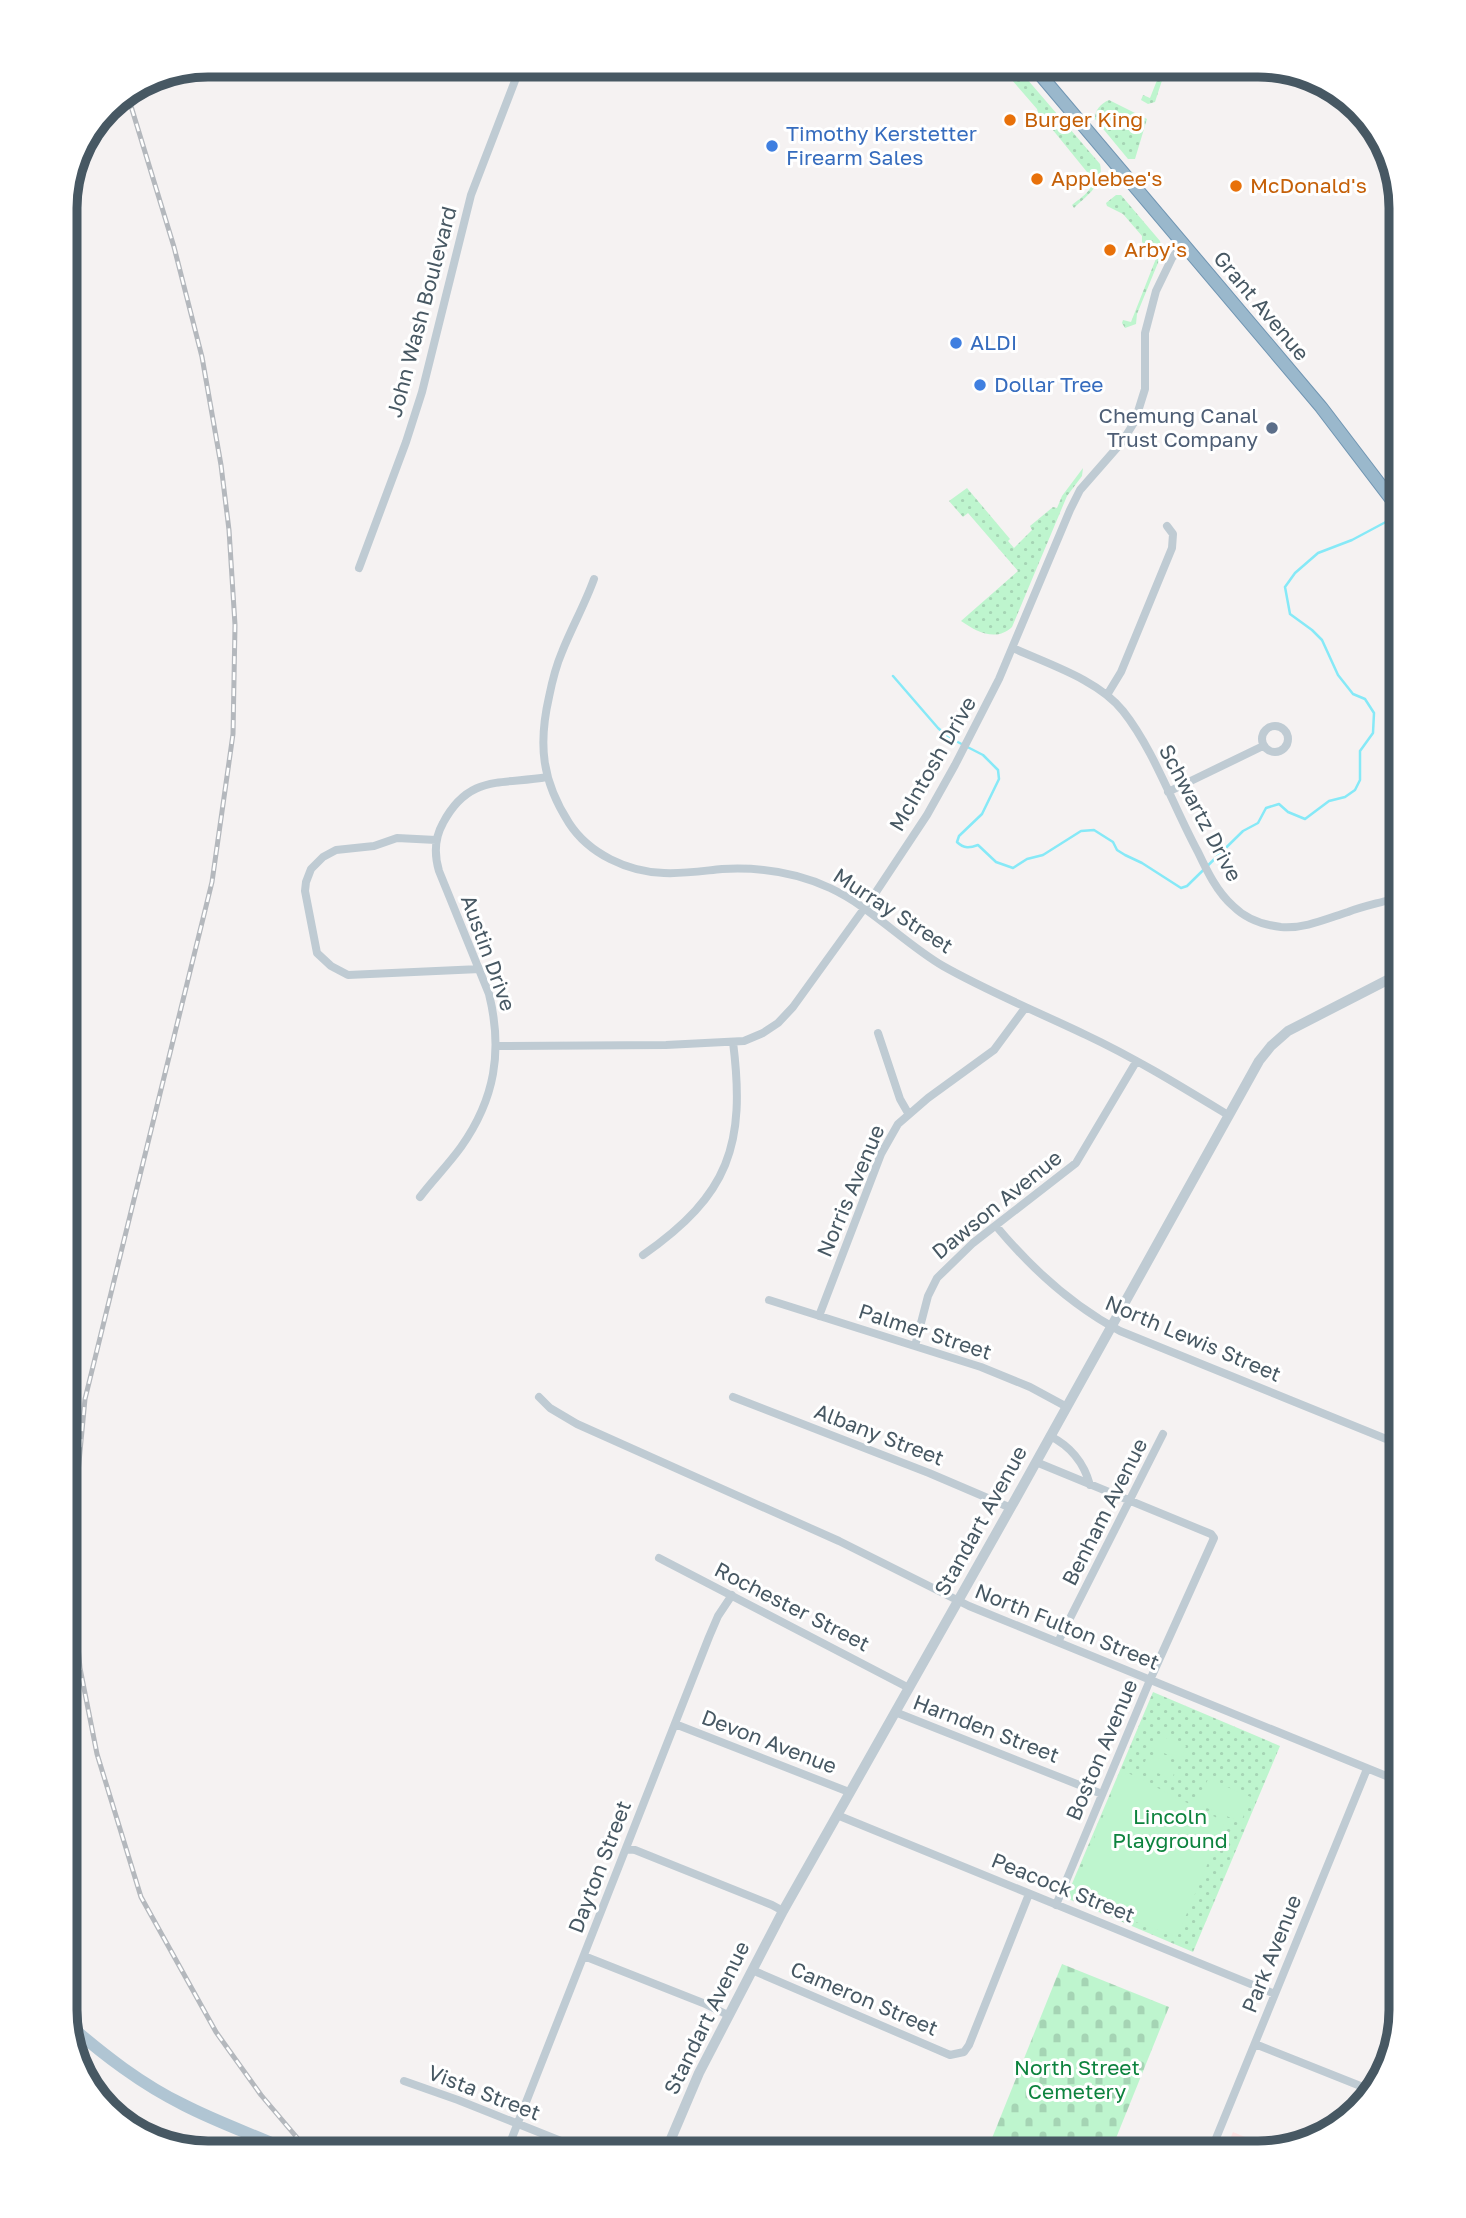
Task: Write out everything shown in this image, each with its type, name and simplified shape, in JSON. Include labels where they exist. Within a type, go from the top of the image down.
[{"type":"highway","name":"Grant Avenue","points":[[1042,77],[1346,438],[1389,496]]},
{"type":"main road","points":[[79,2033],[112,2061],[157,2091],[262,2141]]},
{"type":"street","name":"John Wash Boulevard","points":[[359,568],[422,392],[471,195],[516,77]]},
{"type":"street","name":"McIntosh Drive","points":[[497,1046],[518,1048],[744,1041],[758,1036],[778,1023],[793,1007],[927,815],[983,714],[1080,490],[1122,442],[1135,421],[1145,389],[1145,333],[1156,291],[1172,258],[1184,243]]},
{"type":"street","points":[[1107,695],[1121,672],[1172,548],[1173,534],[1167,526]]},
{"type":"street","name":"Murray Street","points":[[594,579],[587,600],[560,655],[545,714],[542,743],[547,777],[561,809],[574,831],[594,849],[625,866],[664,873],[736,869],[780,872],[831,888],[941,964],[989,992],[1086,1035],[1228,1115]]},
{"type":"street","name":"Schwartz Drive","points":[[1013,648],[1088,682],[1123,710],[1214,883],[1233,906],[1252,919],[1272,926],[1302,926],[1389,900]]},
{"type":"street","points":[[1168,792],[1263,746]]},
{"type":"street","points":[[480,969],[348,975],[331,966],[317,953],[305,886],[311,869],[335,850],[368,848],[397,838],[436,840],[457,801],[477,787],[504,781],[547,777]]},
{"type":"street","name":"Austin Drive","points":[[420,1198],[460,1148],[482,1111],[494,1070],[497,1046],[494,1012],[480,969],[439,871],[436,840]]},
{"type":"street","name":"Standart Avenue","points":[[671,2141],[699,2073],[783,1911],[1259,1061],[1278,1039],[1296,1026],[1389,979]]},
{"type":"street","name":"Norris Avenue","points":[[819,1317],[881,1154],[898,1124],[908,1113],[994,1050],[1025,1008]]},
{"type":"street","points":[[878,1033],[900,1099],[908,1113]]},
{"type":"street","points":[[643,1255],[695,1212],[723,1171],[738,1112],[733,1042]]},
{"type":"street","name":"Dawson Avenue","points":[[915,1346],[928,1296],[937,1278],[957,1257],[1076,1163],[1136,1062]]},
{"type":"street","name":"North Lewis Street","points":[[996,1226],[1050,1283],[1084,1311],[1111,1326],[1389,1440]]},
{"type":"street","name":"Palmer Street","points":[[769,1300],[1014,1379],[1067,1407]]},
{"type":"street","name":"North Fulton Street","points":[[539,1397],[550,1408],[577,1424],[827,1536],[957,1601],[1389,1777]]},
{"type":"street","name":"Albany Street","points":[[733,1397],[941,1478],[1010,1508]]},
{"type":"street","name":"Benham Avenue","points":[[1058,1642],[1163,1434]]},
{"type":"street","points":[[1050,1436],[1069,1447],[1090,1485]]},
{"type":"street","points":[[1036,1462],[1130,1501]]},
{"type":"street","name":"Boston Avenue","points":[[1056,1905],[1150,1679],[1210,1552],[1213,1535],[1130,1501]]},
{"type":"street","name":"Rochester Street","points":[[659,1558],[909,1688]]},
{"type":"street","name":"Dayton Street","points":[[511,2141],[709,1637],[718,1616],[732,1595]]},
{"type":"street","name":"Harnden Street","points":[[895,1712],[1102,1794]]},
{"type":"street","name":"Devon Avenue","points":[[675,1724],[849,1793]]},
{"type":"street","name":"Park Avenue","points":[[1215,2141],[1367,1769]]},
{"type":"street","name":"Peacock Street","points":[[837,1815],[1275,1994]]},
{"type":"street","points":[[626,1849],[635,1850],[783,1911]]},
{"type":"street","name":"Cameron Street","points":[[751,1970],[950,2055],[964,2052],[970,2045],[1029,1894]]},
{"type":"street","points":[[583,1956],[728,2015]]},
{"type":"street","points":[[1255,2044],[1365,2085]]},
{"type":"street","name":"Vista Street","points":[[404,2081],[559,2141]]},
{"type":"shaded area","points":[[1233,2132],[1255,2141],[1229,2141]]},
{"type":"green space","points":[[1009,77],[1025,77],[1100,164],[1097,184],[1074,208],[1072,205],[1090,189],[1094,175],[1087,172],[1048,124],[1040,119],[1037,109]]},
{"type":"green space","points":[[1158,77],[1163,77],[1155,102],[1148,104],[1141,100],[1143,95],[1150,98]]},
{"type":"green space","points":[[1109,100],[1147,119],[1135,159],[1128,159],[1095,119],[1099,108]]},
{"type":"green space","points":[[1116,195],[1121,195],[1160,241],[1162,253],[1137,314],[1136,324],[1125,328],[1123,320],[1131,322],[1157,256],[1142,242],[1142,236],[1123,214],[1107,206],[1106,203]]},
{"type":"green space","points":[[1083,468],[1082,476],[1067,496],[1012,627],[1006,632],[993,635],[973,629],[961,621],[1018,571],[968,513],[963,517],[949,501],[967,488],[1010,539],[1008,541],[1014,548],[1032,530],[1030,526],[1053,507],[1057,508],[1062,496]]},
{"type":"green space","name":"Lincoln Playground","points":[[1153,1692],[1280,1746],[1193,1952],[1066,1898]]},
{"type":"green space","points":[[1156,1734],[1186,1746],[1180,1760],[1150,1747]]},
{"type":"green space","points":[[1148,1754],[1177,1765],[1172,1779],[1143,1767]]},
{"type":"green space","points":[[1128,1773],[1225,1822],[1177,1937],[1070,1898],[1119,1777]]},
{"type":"green space","points":[[1208,1779],[1251,1797],[1241,1822],[1197,1804]]},
{"type":"green space","name":"North Street Cemetery","points":[[1062,1964],[1169,2007],[1115,2141],[991,2141]]},
{"type":"waterway","points":[[893,676],[948,737],[983,755],[998,770],[999,779],[982,814],[959,836],[957,842],[962,846],[978,845],[996,862],[1013,868],[1027,859],[1043,855],[1081,831],[1094,830],[1113,842],[1117,850],[1181,888],[1187,886],[1243,831],[1258,823],[1266,808],[1279,804],[1288,812],[1305,819],[1329,801],[1345,797],[1355,790],[1360,780],[1360,751],[1373,733],[1374,713],[1365,699],[1353,694],[1338,675],[1322,640],[1290,614],[1285,587],[1295,573],[1318,553],[1352,540],[1389,520]]},
{"type":"railway","points":[[77,1483],[85,1399],[212,882],[233,734],[235,625],[229,530],[221,465],[202,357],[174,247],[130,103]]},
{"type":"railway","points":[[77,1636],[80,1668],[97,1754],[141,1897],[216,2032],[261,2095],[300,2141]]},
{"type":"place","name":"Burger King","points":[[1010,120]]},
{"type":"place","name":"Timothy Kerstetter Firearm Sales","points":[[772,146]]},
{"type":"place","name":"Applebee's","points":[[1037,179]]},
{"type":"place","name":"McDonald's","points":[[1236,186]]},
{"type":"place","name":"Arby's","points":[[1110,250]]},
{"type":"place","name":"ALDI","points":[[956,343]]},
{"type":"place","name":"Dollar Tree","points":[[980,385]]},
{"type":"place","name":"Chemung Canal Trust Company","points":[[1272,428]]}]
